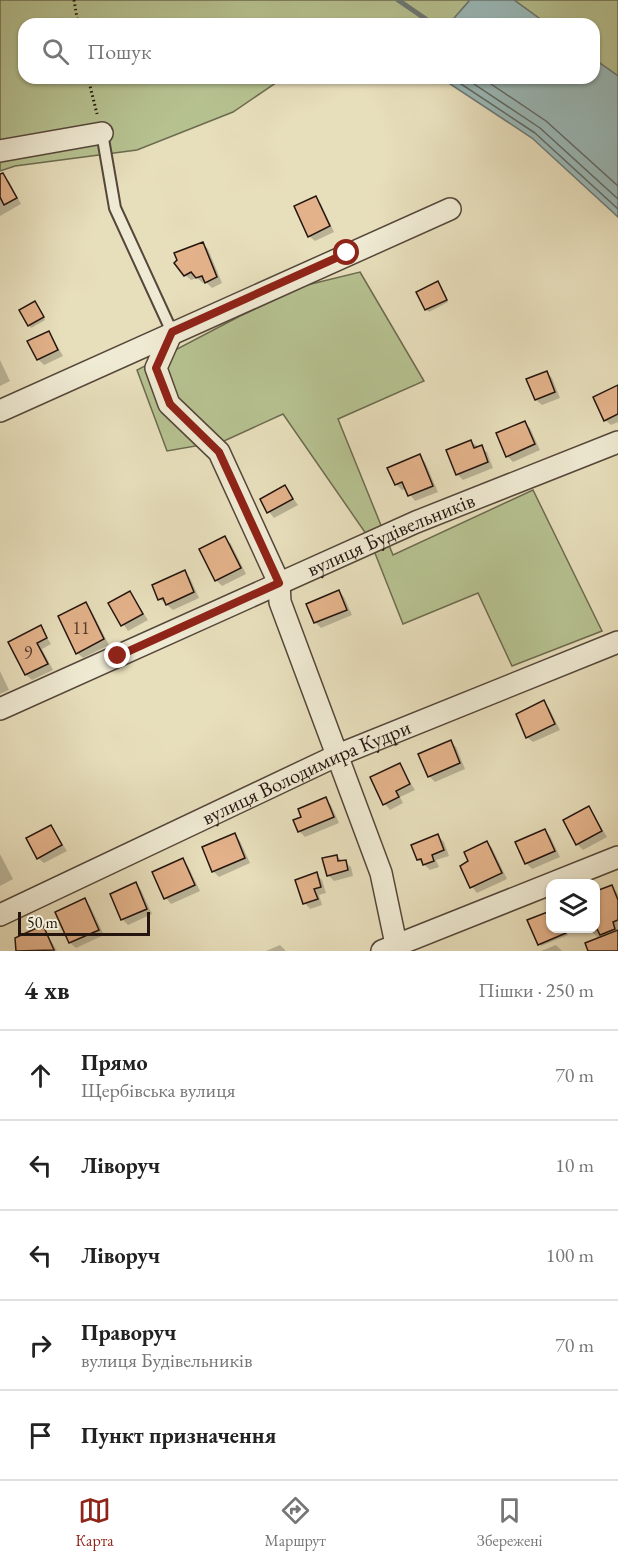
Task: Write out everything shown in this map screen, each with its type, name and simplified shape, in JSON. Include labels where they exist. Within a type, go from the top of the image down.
[{"type":"street","points":[[0,151],[102,133]]},
{"type":"street","points":[[0,411],[450,209]]},
{"type":"street","points":[[172,332],[156,368],[170,404],[219,452],[279,583],[280,602],[381,873],[389,948],[618,857]]},
{"type":"street","name":"вулиця Будівельників","points":[[0,709],[416,522],[618,442]]},
{"type":"street","name":"вулиця Володимира Кудри","points":[[0,915],[338,755],[618,642]]},
{"type":"lane","points":[[102,133],[115,208],[172,332]]},
{"type":"path","points":[[74,0],[77,18]]},
{"type":"path","points":[[90,84],[102,133]]},
{"type":"green space","points":[[0,0],[470,0],[454,18],[18,18],[18,84],[274,84],[233,112],[137,150],[15,166],[0,171]]},
{"type":"green space","points":[[514,0],[618,0],[618,76],[600,63],[600,18],[539,18]]},
{"type":"green space","points":[[360,272],[424,381],[338,419],[393,555],[533,490],[602,631],[512,666],[478,593],[403,624],[369,538],[283,414],[224,441],[167,451],[137,370],[240,316],[307,285]]},
{"type":"water","points":[[470,0],[514,0],[539,18],[454,18]]},
{"type":"water","points":[[600,63],[618,76],[618,217],[532,138],[450,84],[600,84]]},
{"type":"building","points":[[3,173],[17,198],[4,205],[0,197],[0,174]]},
{"type":"building","points":[[316,196],[330,226],[308,237],[294,206]]},
{"type":"building","points":[[203,242],[217,277],[205,283],[202,276],[196,278],[191,272],[184,276],[174,263],[177,260],[174,253]]},
{"type":"building","points":[[438,281],[447,300],[425,310],[416,292]]},
{"type":"building","points":[[35,301],[44,317],[28,326],[19,310]]},
{"type":"building","points":[[49,331],[58,350],[37,360],[27,341]]},
{"type":"building","points":[[547,371],[555,392],[535,400],[526,379]]},
{"type":"building","points":[[618,385],[618,414],[604,421],[593,397]]},
{"type":"building","points":[[525,421],[535,444],[506,457],[496,433]]},
{"type":"building","points":[[471,440],[474,448],[482,445],[488,462],[456,475],[446,450]]},
{"type":"building","points":[[420,454],[433,486],[408,496],[402,482],[395,485],[387,468]]},
{"type":"building","points":[[285,485],[293,499],[267,513],[260,499]]},
{"type":"building","points":[[225,536],[241,568],[215,581],[199,549]]},
{"type":"building","points":[[185,570],[194,592],[166,605],[163,598],[158,600],[152,585]]},
{"type":"building","points":[[339,590],[347,610],[314,623],[306,604]]},
{"type":"building","points":[[130,591],[143,614],[121,626],[108,603]]},
{"type":"building","points":[[86,602],[104,639],[76,654],[58,616]]},
{"type":"building","points":[[41,625],[47,638],[37,643],[48,664],[25,675],[8,642]]},
{"type":"building","points":[[544,700],[555,724],[526,738],[516,714]]},
{"type":"building","points":[[451,740],[460,763],[428,777],[418,754]]},
{"type":"building","points":[[400,763],[410,784],[396,791],[399,797],[383,805],[370,777]]},
{"type":"building","points":[[326,797],[334,817],[298,832],[293,820],[301,817],[298,809]]},
{"type":"building","points":[[589,806],[602,831],[576,845],[563,820]]},
{"type":"building","points":[[51,825],[62,845],[37,859],[26,838]]},
{"type":"building","points":[[545,829],[555,851],[525,864],[515,842]]},
{"type":"building","points":[[235,833],[245,858],[212,872],[202,847]]},
{"type":"building","points":[[438,834],[444,850],[432,855],[434,861],[423,865],[421,859],[417,860],[411,845]]},
{"type":"building","points":[[487,841],[502,873],[470,888],[460,866],[468,861],[464,852]]},
{"type":"building","points":[[337,855],[338,861],[346,860],[348,870],[327,876],[322,858]]},
{"type":"building","points":[[183,858],[195,885],[164,899],[152,872]]},
{"type":"building","points":[[317,872],[321,887],[314,889],[318,899],[303,904],[295,880]]},
{"type":"building","points":[[136,882],[147,909],[121,920],[110,894]]},
{"type":"building","points":[[612,885],[618,900],[618,920],[613,922],[615,929],[600,935],[599,933],[600,890]]},
{"type":"building","points":[[85,898],[99,930],[69,943],[55,912]]},
{"type":"building","points":[[546,913],[546,933],[566,933],[538,945],[527,920]]},
{"type":"building","points":[[43,925],[54,950],[16,951],[15,938]]},
{"type":"building","points":[[618,930],[618,951],[588,951],[585,943]]},
{"type":"waterway","points":[[398,0],[424,18]]},
{"type":"route","points":[[118,656],[279,583],[219,452],[170,404],[156,368],[172,332],[347,253]]}]
